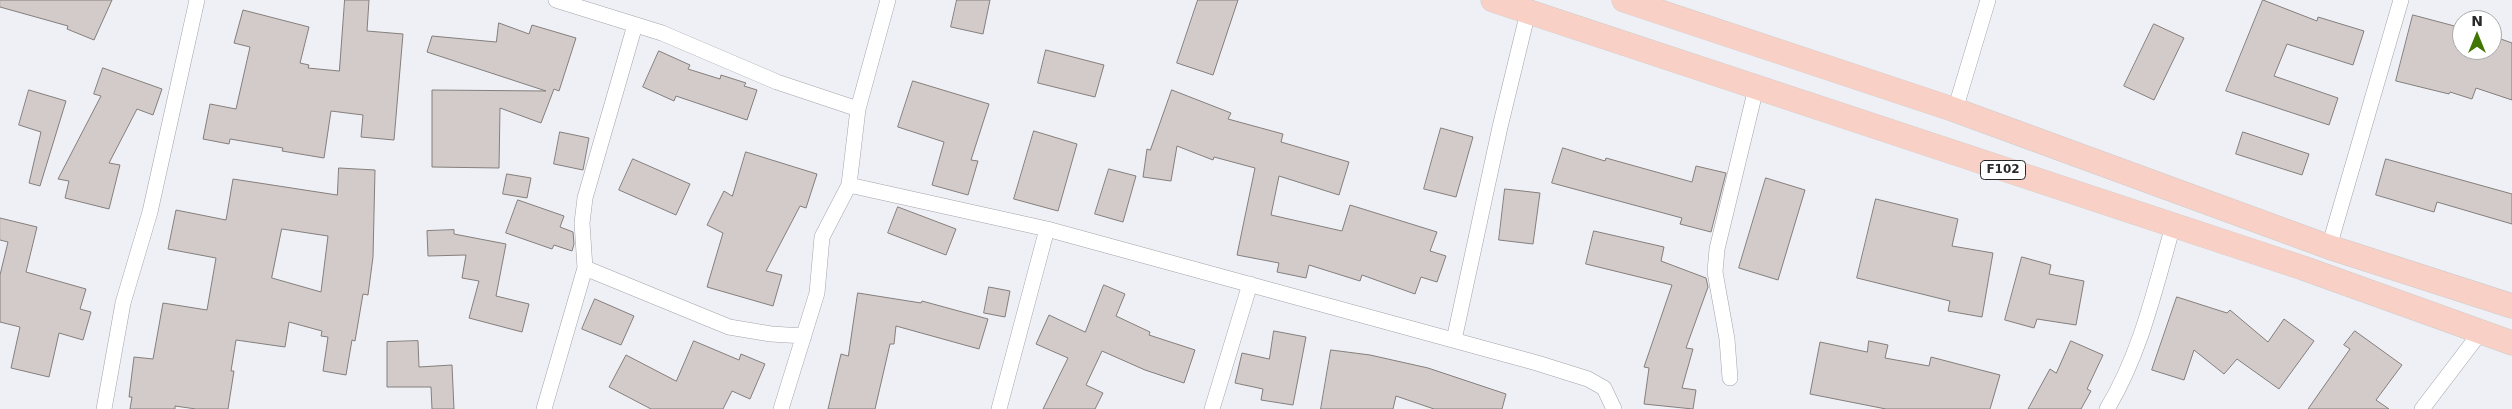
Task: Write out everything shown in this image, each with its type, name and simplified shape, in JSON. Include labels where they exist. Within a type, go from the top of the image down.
[{"type":"main road","name":"F102","points":[[1493,0],[2303,268],[2512,343]]},
{"type":"main road","points":[[1624,0],[1955,110],[2329,247],[2512,306]]},
{"type":"street","points":[[104,409],[123,304],[150,212],[197,0]]},
{"type":"street","points":[[556,0],[662,33],[777,82],[858,109]]},
{"type":"street","points":[[781,409],[817,293],[822,236],[848,185],[858,109],[888,0]]},
{"type":"street","points":[[1955,110],[1988,0]]},
{"type":"street","points":[[2329,247],[2401,0]]},
{"type":"street","points":[[1454,340],[1500,127],[1528,12]]},
{"type":"street","points":[[544,409],[585,268],[582,223],[585,198],[635,25]]},
{"type":"street","points":[[1730,378],[1727,339],[1721,315],[1716,264],[1717,249],[1756,88]]},
{"type":"street","points":[[848,185],[1047,229],[1454,340],[1588,379],[1604,388],[1614,409]]},
{"type":"street","points":[[2107,409],[2122,384],[2144,328],[2173,226]]},
{"type":"street","points":[[999,409],[1047,229]]},
{"type":"street","points":[[585,268],[730,327],[771,334],[804,336]]},
{"type":"street","points":[[1212,409],[1250,284]]},
{"type":"street","points":[[2422,409],[2480,333]]},
{"type":"building","points":[[0,0],[112,0],[94,40],[67,29],[68,26],[0,7]]},
{"type":"building","points":[[345,0],[369,0],[367,31],[403,34],[394,140],[361,137],[363,115],[331,111],[324,158],[282,151],[283,148],[230,139],[229,144],[203,139],[210,104],[236,109],[250,47],[234,43],[243,10],[309,27],[300,63],[309,65],[308,68],[339,71]]},
{"type":"building","points":[[957,0],[990,0],[983,34],[951,27]]},
{"type":"building","points":[[1198,0],[1238,0],[1213,75],[1177,63]]},
{"type":"building","points":[[2263,0],[2317,21],[2318,17],[2364,31],[2353,65],[2287,44],[2274,76],[2338,98],[2329,125],[2226,91]]},
{"type":"building","points":[[2413,15],[2452,25],[2452,60],[2502,60],[2502,39],[2512,43],[2512,100],[2476,88],[2472,99],[2450,92],[2449,94],[2396,81]]},
{"type":"building","points":[[499,23],[529,34],[532,25],[576,38],[559,91],[554,89],[541,123],[500,108],[499,168],[432,167],[432,90],[546,91],[427,52],[432,36],[496,42]]},
{"type":"building","points":[[2154,24],[2184,38],[2154,100],[2124,86]]},
{"type":"building","points":[[1046,50],[1104,65],[1095,97],[1038,83]]},
{"type":"building","points":[[659,51],[690,65],[688,69],[720,79],[721,75],[746,83],[744,86],[757,90],[747,120],[676,96],[674,101],[643,87]]},
{"type":"building","points":[[103,68],[162,89],[153,115],[137,109],[109,163],[120,165],[109,209],[65,198],[69,181],[58,179],[101,96],[94,94]]},
{"type":"building","points":[[913,81],[989,104],[971,160],[978,161],[968,195],[932,185],[944,142],[898,127]]},
{"type":"building","points":[[29,90],[66,101],[40,186],[29,183],[41,132],[19,125]]},
{"type":"building","points":[[1172,90],[1231,113],[1228,119],[1283,134],[1281,142],[1349,162],[1339,195],[1279,176],[1271,215],[1342,231],[1350,205],[1437,232],[1430,251],[1446,256],[1437,282],[1421,277],[1415,294],[1362,275],[1360,281],[1309,265],[1306,278],[1277,272],[1279,263],[1237,255],[1255,168],[1214,157],[1213,160],[1177,146],[1171,181],[1143,177],[1147,149],[1150,150]]},
{"type":"building","points":[[1441,128],[1473,137],[1456,197],[1424,189]]},
{"type":"building","points":[[1034,131],[1077,144],[1058,211],[1014,199]]},
{"type":"building","points":[[560,132],[589,138],[583,170],[554,164]]},
{"type":"building","points":[[2243,132],[2309,154],[2302,175],[2236,154]]},
{"type":"building","points":[[1563,148],[1605,161],[1606,158],[1692,182],[1696,166],[1726,173],[1711,232],[1680,224],[1682,218],[1552,183]]},
{"type":"building","points":[[746,152],[817,174],[806,208],[800,206],[766,271],[782,275],[773,306],[707,287],[723,233],[707,225],[724,191],[732,196]]},
{"type":"building","points":[[633,159],[690,184],[676,215],[619,190]]},
{"type":"building","points":[[2386,159],[2512,194],[2512,224],[2437,202],[2434,212],[2376,195]]},
{"type":"building","points":[[339,168],[375,170],[373,257],[368,295],[363,294],[355,341],[352,340],[346,375],[323,371],[328,337],[321,336],[322,331],[289,322],[285,347],[236,340],[231,371],[234,371],[228,409],[196,409],[175,406],[175,409],[130,409],[132,397],[129,397],[134,357],[153,359],[163,303],[207,310],[216,258],[168,249],[176,210],[226,220],[233,179],[337,195]],"holes":[[[282,229],[328,236],[321,292],[272,278]]]},
{"type":"building","points":[[1109,169],[1136,176],[1123,222],[1095,214]]},
{"type":"building","points":[[507,174],[531,178],[527,198],[503,194]]},
{"type":"building","points":[[1766,178],[1805,190],[1778,280],[1739,268]]},
{"type":"building","points":[[1505,189],[1540,193],[1533,244],[1499,240]]},
{"type":"building","points":[[1876,199],[1958,219],[1952,246],[1993,253],[1982,317],[1948,311],[1950,301],[1857,278]]},
{"type":"building","points":[[518,200],[564,216],[560,227],[573,232],[574,244],[572,251],[554,245],[552,249],[506,233]]},
{"type":"building","points":[[898,207],[956,229],[946,255],[888,233]]},
{"type":"building","points":[[0,218],[37,227],[26,272],[86,289],[80,309],[91,312],[83,340],[59,333],[49,377],[11,368],[20,327],[0,322],[0,275],[8,242],[0,240]]},
{"type":"building","points":[[454,230],[454,234],[506,244],[496,296],[529,304],[522,332],[469,318],[479,281],[462,278],[466,255],[428,256],[427,231]]},
{"type":"building","points":[[1594,231],[1664,247],[1661,261],[1706,278],[1708,287],[1686,348],[1693,349],[1682,388],[1696,390],[1693,409],[1644,404],[1649,368],[1644,367],[1672,285],[1586,264]]},
{"type":"building","points":[[2022,257],[2051,265],[2049,274],[2084,281],[2076,325],[2037,319],[2034,328],[2005,320]]},
{"type":"building","points":[[1104,285],[1125,294],[1116,316],[1150,332],[1149,335],[1195,350],[1184,383],[1145,370],[1102,351],[1086,385],[1103,393],[1095,409],[1043,409],[1068,358],[1036,344],[1049,315],[1085,332]]},
{"type":"building","points":[[989,287],[1010,291],[1005,317],[984,313]]},
{"type":"building","points":[[858,293],[921,303],[922,301],[988,319],[979,349],[896,326],[894,344],[890,344],[875,409],[828,409],[841,354],[848,356]]},
{"type":"building","points":[[2177,297],[2227,313],[2230,310],[2268,342],[2284,319],[2314,341],[2279,389],[2237,359],[2224,374],[2194,350],[2184,380],[2152,370]]},
{"type":"building","points":[[595,299],[634,316],[621,345],[582,329]]},
{"type":"building","points":[[1274,331],[1306,337],[1293,405],[1261,400],[1263,389],[1235,383],[1242,353],[1269,359]]},
{"type":"building","points":[[2355,331],[2402,365],[2376,400],[2389,409],[2308,409],[2350,349],[2344,345]]},
{"type":"building","points":[[418,341],[419,367],[452,365],[454,409],[432,409],[431,387],[387,387],[387,342]]},
{"type":"building","points":[[694,341],[739,360],[741,354],[765,364],[750,399],[732,391],[723,409],[651,409],[609,387],[626,355],[676,381]]},
{"type":"building","points":[[1869,341],[1888,345],[1885,358],[1929,366],[1931,357],[2000,375],[1990,409],[1886,409],[1810,394],[1820,342],[1867,352]]},
{"type":"building","points":[[2071,341],[2103,355],[2087,389],[2091,391],[2081,409],[2028,409],[2050,369],[2056,373]]},
{"type":"building","points":[[1331,350],[1370,355],[1428,368],[1506,394],[1502,409],[1434,409],[1396,396],[1393,409],[1321,409]]}]
